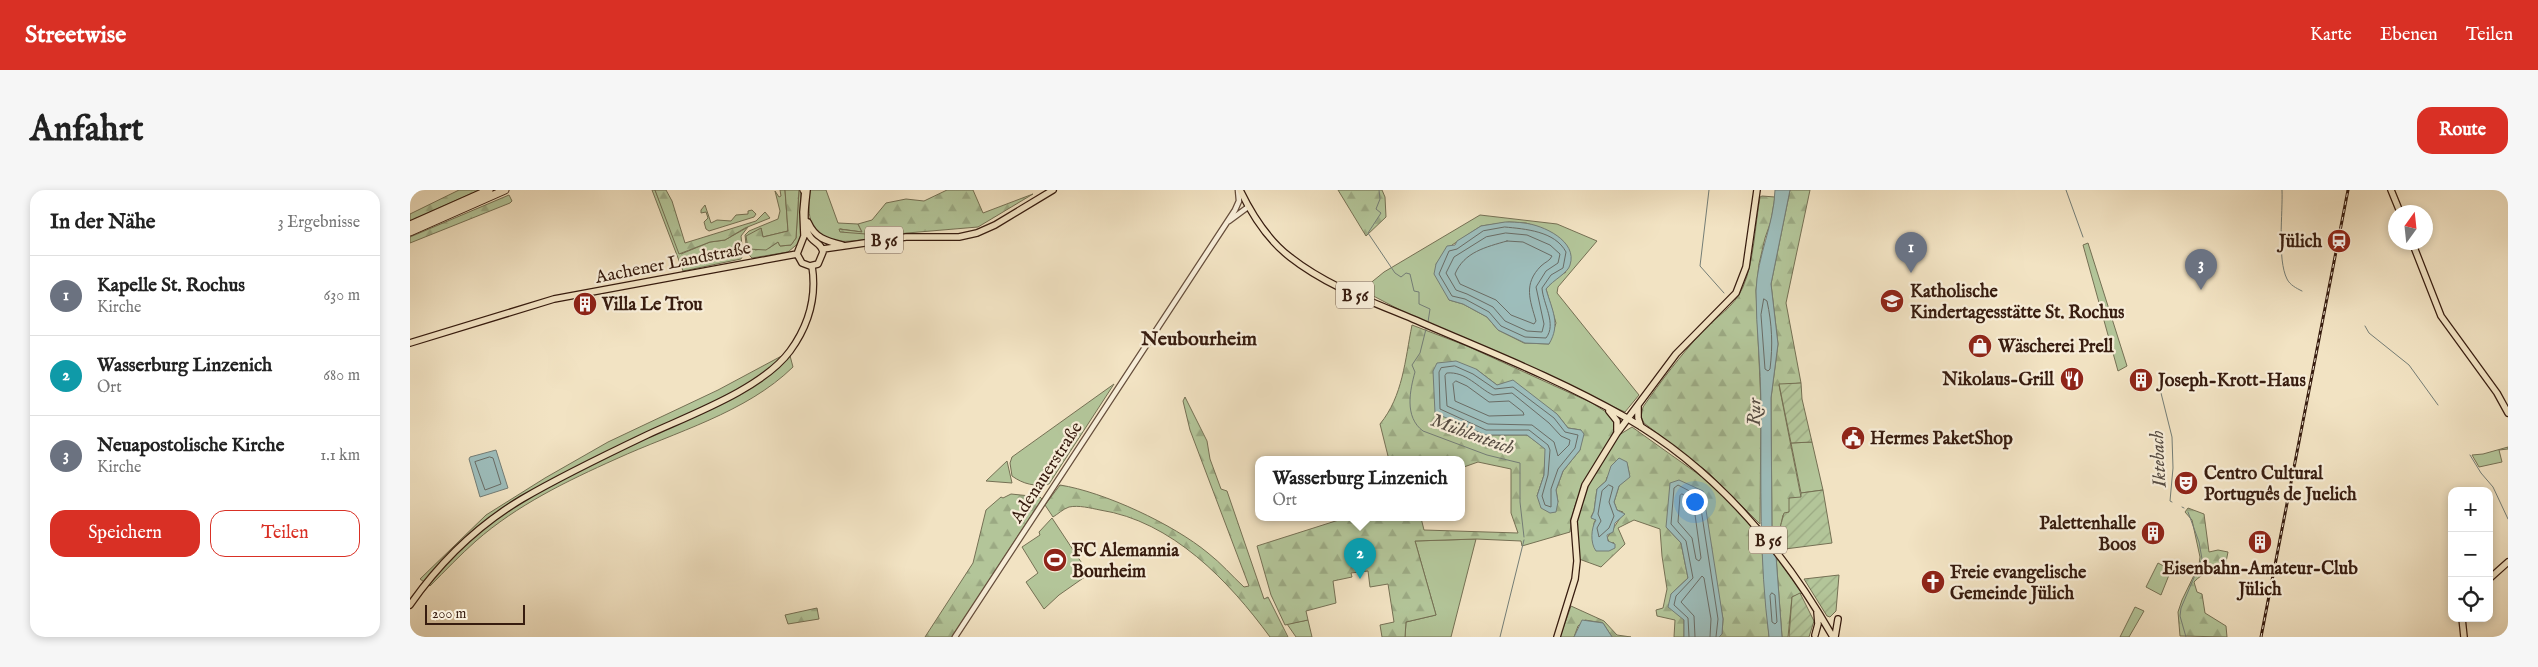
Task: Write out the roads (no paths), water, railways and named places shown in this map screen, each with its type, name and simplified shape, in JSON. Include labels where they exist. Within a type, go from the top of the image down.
[{"type":"highway","points":[[410,225],[489,190]]},
{"type":"highway","points":[[410,232],[506,190]]},
{"type":"main road","points":[[805,190],[808,232],[823,249],[821,260],[812,266]]},
{"type":"main road","points":[[805,190],[802,212],[805,234],[797,254],[802,263],[812,266]]},
{"type":"main road","name":"B 56","points":[[823,249],[906,237],[959,237],[978,233],[995,225],[1053,190]]},
{"type":"main road","name":"B 56","points":[[1239,190],[1268,234],[1288,256],[1330,283],[1544,375],[1642,427],[1690,462],[1743,511],[1792,571],[1834,637]]},
{"type":"main road","points":[[1556,637],[1576,569],[1574,521],[1579,499],[1592,472],[1627,419],[1676,354],[1729,303],[1741,285],[1757,190]]},
{"type":"main road","points":[[2392,190],[2397,205]]},
{"type":"main road","name":"B 56","points":[[806,214],[811,228],[819,237],[847,246]]},
{"type":"main road","points":[[802,242],[814,240]]},
{"type":"main road","points":[[2415,250],[2441,316],[2497,393],[2508,413]]},
{"type":"main road","name":"Aachener Landstraße","points":[[410,343],[554,299],[797,254]]},
{"type":"main road","points":[[410,605],[441,564],[471,535],[521,500],[587,464],[727,398],[766,375],[789,352],[808,322],[813,299],[812,266]]},
{"type":"main road","points":[[1638,405],[1638,418],[1642,427]]},
{"type":"main road","points":[[1604,406],[1617,421],[1617,434]]},
{"type":"main road","points":[[2492,577],[2508,562]]},
{"type":"main road","points":[[1815,635],[1818,624],[1817,610]]},
{"type":"main road","points":[[1834,637],[1838,619]]},
{"type":"main road","points":[[2462,622],[2465,637]]},
{"type":"street","points":[[1228,222],[1239,201],[1239,190]]},
{"type":"street","points":[[1235,210],[1248,206]]},
{"type":"street","points":[[1228,222],[1248,206]]},
{"type":"street","name":"Adenauerstraße","points":[[955,637],[1228,222]]},
{"type":"water","points":[[1775,190],[1790,190],[1771,284],[1778,344],[1771,398],[1772,538],[1776,556],[1782,637],[1769,637],[1766,608],[1761,521],[1761,391],[1756,305],[1759,265],[1772,216]]},
{"type":"water","points":[[1505,222],[1532,224],[1540,227],[1557,236],[1569,249],[1571,256],[1569,268],[1546,289],[1555,323],[1553,337],[1549,344],[1525,343],[1498,330],[1487,317],[1463,304],[1449,300],[1434,274],[1436,264],[1447,246],[1455,245],[1457,241],[1481,226]]},
{"type":"water","points":[[1456,361],[1476,369],[1497,385],[1513,380],[1557,414],[1568,428],[1581,430],[1584,434],[1580,450],[1563,471],[1556,490],[1558,502],[1556,512],[1550,513],[1541,508],[1537,496],[1544,475],[1545,449],[1527,435],[1485,435],[1435,413],[1433,371],[1437,363]]},
{"type":"water","points":[[496,450],[508,488],[480,497],[469,459],[470,457]]},
{"type":"water","points":[[1619,458],[1627,462],[1630,477],[1619,486],[1614,502],[1617,510],[1625,514],[1615,523],[1613,532],[1607,535],[1608,541],[1615,544],[1615,548],[1609,551],[1596,551],[1592,536],[1596,520],[1591,518],[1594,511],[1597,489],[1606,481],[1611,466]]},
{"type":"water","points":[[1679,480],[1703,491],[1723,619],[1722,634],[1719,637],[1684,637],[1684,620],[1668,607],[1671,594],[1688,578],[1681,543],[1666,527],[1670,483]]},
{"type":"water","points":[[1582,620],[1603,623],[1612,637],[1574,637]]},
{"type":"waterway","name":"Mühlenteich","points":[[1379,190],[1380,199],[1376,209],[1381,213],[1368,233],[1395,273],[1401,277],[1406,273],[1410,274],[1414,291],[1419,292],[1419,304],[1430,309],[1428,322]]},
{"type":"waterway","points":[[1709,190],[1700,266],[1724,293]]},
{"type":"waterway","name":"Iktebach","points":[[2066,190],[2083,237]]},
{"type":"waterway","name":"Mühlenteich","points":[[2282,190],[2282,260],[2287,279],[2302,291]]},
{"type":"waterway","name":"Mühlenteich","points":[[2365,326],[2369,333],[2409,365],[2438,405]]},
{"type":"waterway","name":"Mühlenteich","points":[[1426,329],[1420,353],[1412,365],[1415,372],[1410,395],[1413,418],[1423,431],[1487,455],[1520,463],[1520,502],[1524,537]]},
{"type":"waterway","name":"Iktebach","points":[[2159,385],[2172,437],[2173,468],[2170,501],[2172,502]]},
{"type":"waterway","name":"Mühlenteich","points":[[2470,455],[2481,473],[2493,487],[2508,519]]},
{"type":"waterway","name":"Iktebach","points":[[2186,637],[2180,616],[2181,608],[2202,559],[2199,542],[2188,512]]},
{"type":"waterway","name":"Mühlenteich","points":[[1500,637],[1524,540]]},
{"type":"railway","points":[[2261,637],[2348,190]]},
{"type":"place","name":"Jülich","points":[[2339,241]]},
{"type":"place","name":"Kapelle St. Rochus","points":[[1911,273]]},
{"type":"place","name":"Neuapostolische Kirche","points":[[2201,290]]},
{"type":"place","name":"Katholische Kindertagesstätte St. Rochus","points":[[1892,301]]},
{"type":"place","name":"Villa Le Trou","points":[[585,304]]},
{"type":"place","name":"Wäscherei Prell","points":[[1980,346]]},
{"type":"place","name":"Nikolaus-Grill","points":[[2072,379]]},
{"type":"place","name":"Joseph-Krott-Haus","points":[[2141,380]]},
{"type":"place","name":"Hermes PaketShop","points":[[1853,438]]},
{"type":"place","name":"Centro Cultural Português de Juelich","points":[[2186,483]]},
{"type":"place","name":"Palettenhalle Boos","points":[[2153,533]]},
{"type":"place","name":"Eisenbahn-Amateur-Club Jülich","points":[[2260,542]]},
{"type":"place","name":"FC Alemannia Bourheim","points":[[1055,560]]},
{"type":"place","name":"Wasserburg Linzenich","points":[[1360,579]]},
{"type":"place","name":"Freie evangelische Gemeinde Jülich","points":[[1933,582]]},
{"type":"district","name":"Neubourheim","points":[[1199,338]]},
{"type":"water label","name":"Rur","points":[[1753,412]]}]
